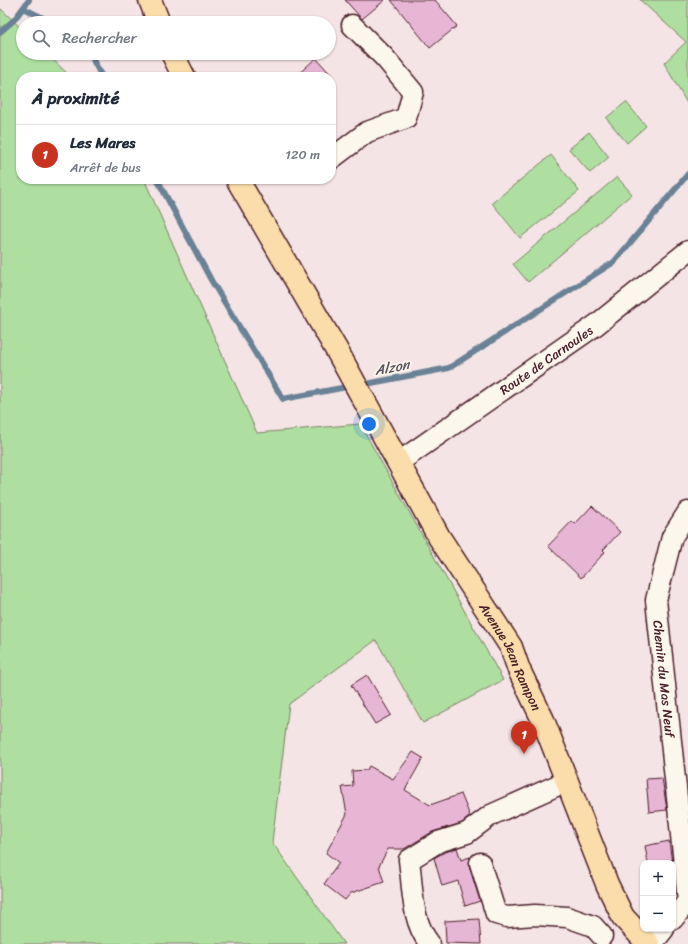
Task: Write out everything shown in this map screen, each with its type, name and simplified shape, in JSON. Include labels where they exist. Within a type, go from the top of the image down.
[{"type":"main road","points":[[150,0],[156,16]]},
{"type":"main road","points":[[176,60],[182,72]]},
{"type":"main road","name":"Avenue Jean Rampon","points":[[240,184],[336,349],[439,537],[511,647],[519,670],[543,720],[607,884],[623,917],[644,940]]},
{"type":"street","points":[[336,155],[367,132],[406,118],[413,92],[385,58],[352,25]]},
{"type":"street","name":"Route de Carnoules","points":[[394,454],[596,325],[688,251]]},
{"type":"street","name":"Chemin du Mas Neuf","points":[[676,915],[688,901],[656,600],[672,537],[688,512]]},
{"type":"street","points":[[430,944],[424,937],[417,921],[410,860],[438,842],[467,833],[491,815],[567,780]]},
{"type":"street","points":[[480,863],[496,914],[507,917],[535,915],[567,917],[594,926],[601,940],[644,940],[659,932]]},
{"type":"green space","points":[[640,0],[688,0],[688,105],[664,63],[686,42]]},
{"type":"green space","points":[[0,8],[16,23],[16,60],[53,60],[66,72],[16,72],[16,184],[146,184],[257,433],[360,424],[503,680],[423,723],[376,640],[289,704],[272,842],[344,944],[0,944]]},
{"type":"green space","points":[[626,102],[646,126],[627,143],[606,118]]},
{"type":"green space","points":[[589,132],[609,157],[590,173],[569,149]]},
{"type":"green space","points":[[551,155],[579,191],[520,238],[492,203]]},
{"type":"green space","points":[[617,177],[632,194],[528,282],[513,264]]},
{"type":"building","points":[[345,0],[385,0],[362,19]]},
{"type":"building","points":[[391,0],[435,0],[457,26],[430,48]]},
{"type":"building","points":[[314,60],[318,60],[329,72],[301,72]]},
{"type":"building","points":[[592,506],[620,532],[603,550],[605,552],[581,578],[548,546],[572,521],[575,524]]},
{"type":"building","points":[[367,675],[391,715],[375,724],[351,685]]},
{"type":"building","points":[[413,752],[423,758],[405,790],[430,805],[461,794],[470,816],[462,823],[432,832],[404,849],[388,849],[379,866],[384,882],[351,893],[345,900],[324,884],[339,863],[326,853],[347,814],[342,787],[353,786],[352,771],[367,770],[369,766],[393,779]]},
{"type":"building","points":[[662,778],[667,810],[649,812],[646,779]]},
{"type":"building","points":[[669,841],[672,860],[647,860],[645,846]]},
{"type":"building","points":[[457,848],[461,860],[470,857],[469,866],[480,901],[465,906],[458,881],[442,886],[434,858]]},
{"type":"building","points":[[479,919],[481,944],[446,943],[445,921]]},
{"type":"waterway","points":[[17,16],[29,0]]},
{"type":"waterway","name":"Alzon","points":[[23,8],[39,16]]},
{"type":"waterway","points":[[0,32],[16,17]]},
{"type":"waterway","name":"Alzon","points":[[93,60],[99,72]]},
{"type":"waterway","name":"Alzon","points":[[361,385],[449,368],[614,262],[688,174]]},
{"type":"waterway","name":"Alzon","points":[[160,184],[211,280],[283,399],[352,386]]},
{"type":"place","name":"Les Mares","points":[[524,754]]}]
